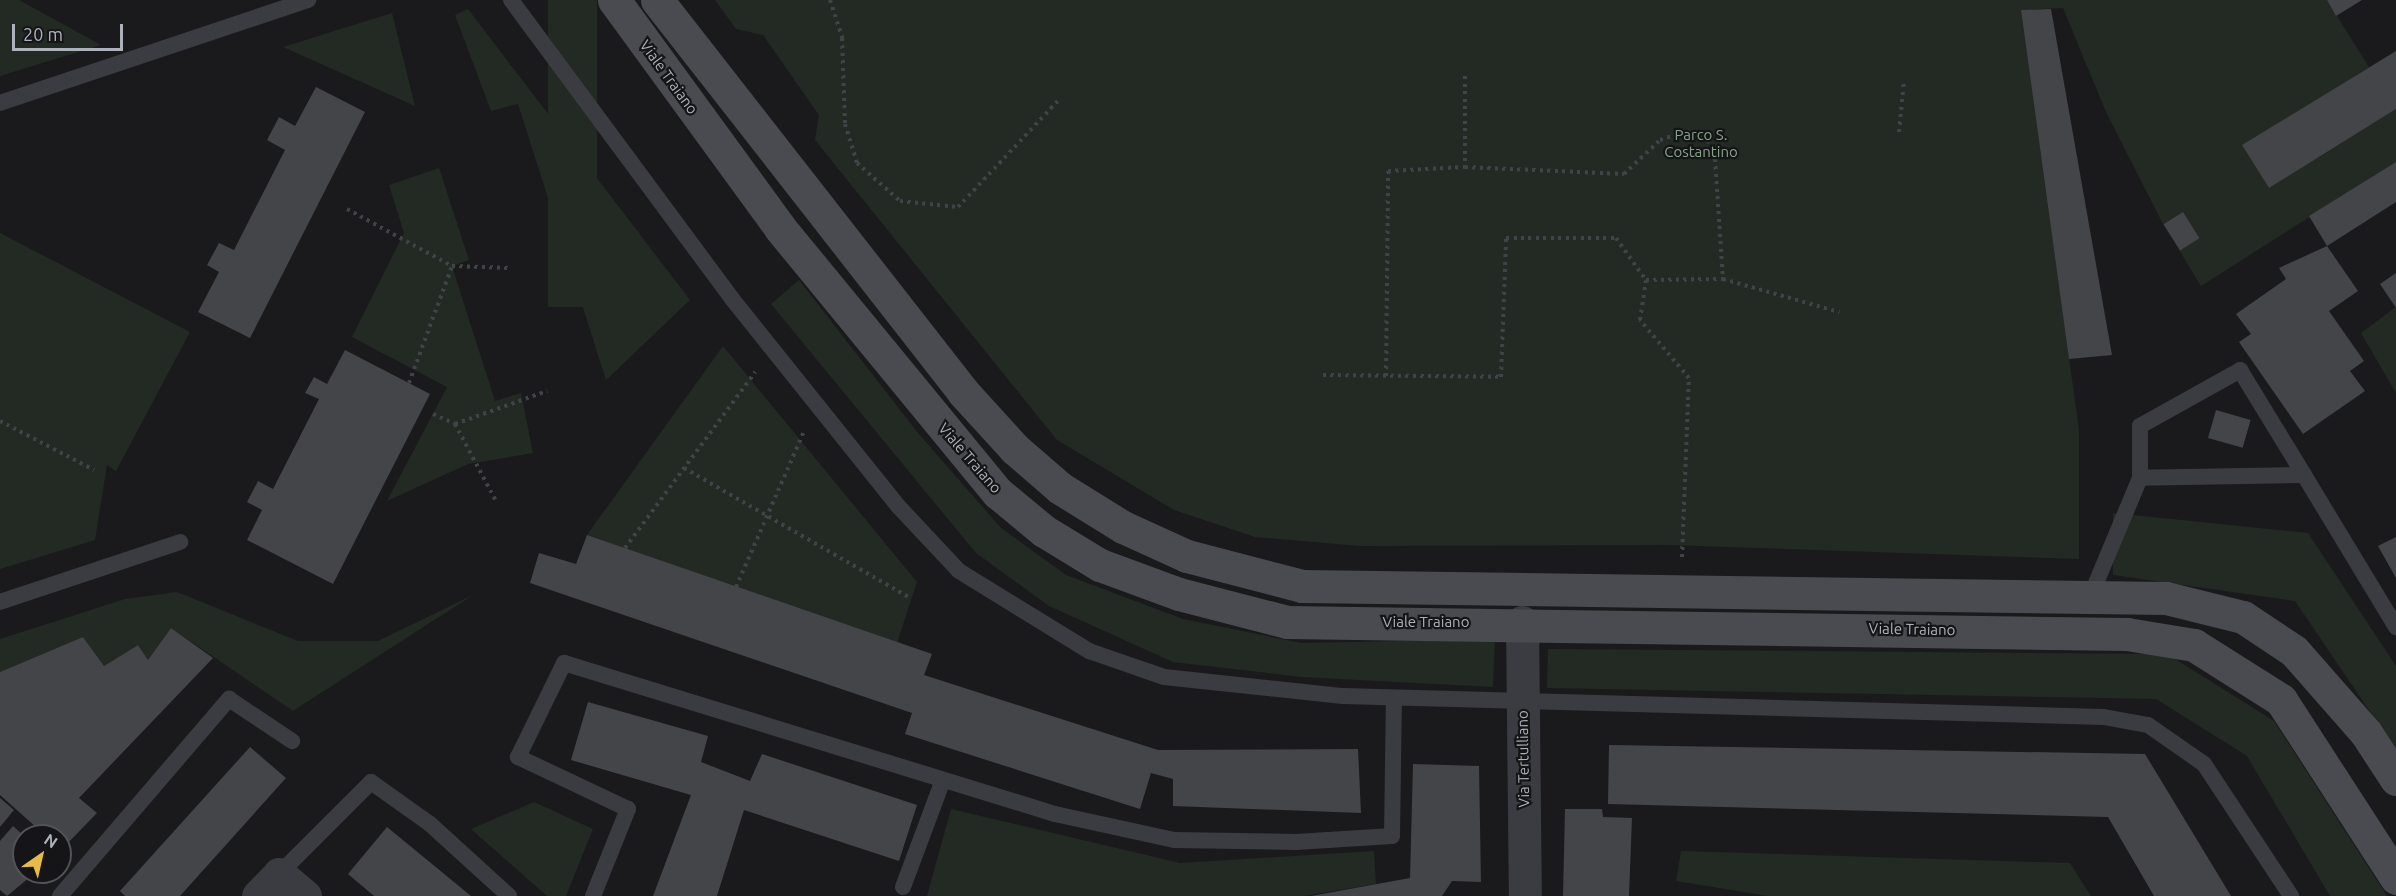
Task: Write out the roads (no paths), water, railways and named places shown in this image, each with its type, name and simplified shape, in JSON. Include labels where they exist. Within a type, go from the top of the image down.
[{"type":"main road","name":"Viale Traiano","points":[[614,0],[859,327],[998,493],[1044,531],[1110,568],[1179,594],[1287,622],[1522,607],[1680,591],[2166,598],[2243,617],[2294,651],[2366,733],[2396,779]]},
{"type":"main road","name":"Viale Traiano","points":[[657,0],[963,392],[1060,488],[1123,527],[1187,556],[1302,586],[1522,607],[2127,634],[2194,645],[2281,700],[2387,845],[2396,878]]},
{"type":"street","name":"Via Tertulliano","points":[[1522,607],[1525,896]]},
{"type":"street","points":[[269,885],[305,896]]},
{"type":"lane","points":[[0,103],[308,0]]},
{"type":"lane","points":[[511,0],[815,405],[959,571],[1089,651],[1164,677],[1394,698],[1523,705],[2104,717],[2148,725],[2204,764],[2291,896]]},
{"type":"lane","points":[[2091,596],[2140,478],[2140,426],[2240,370],[2396,627]]},
{"type":"lane","points":[[2140,478],[2304,475]]},
{"type":"lane","points":[[0,602],[180,542]]},
{"type":"lane","points":[[593,896],[628,809],[518,757],[564,663],[1055,814],[1174,840],[1296,842],[1392,836],[1394,698]]},
{"type":"lane","points":[[60,896],[229,699],[292,741]]},
{"type":"lane","points":[[903,887],[943,780]]},
{"type":"lane","points":[[269,885],[371,782],[430,824],[509,896]]},
{"type":"park label","name":"Parco S. Costantino","points":[[1701,142]]}]
